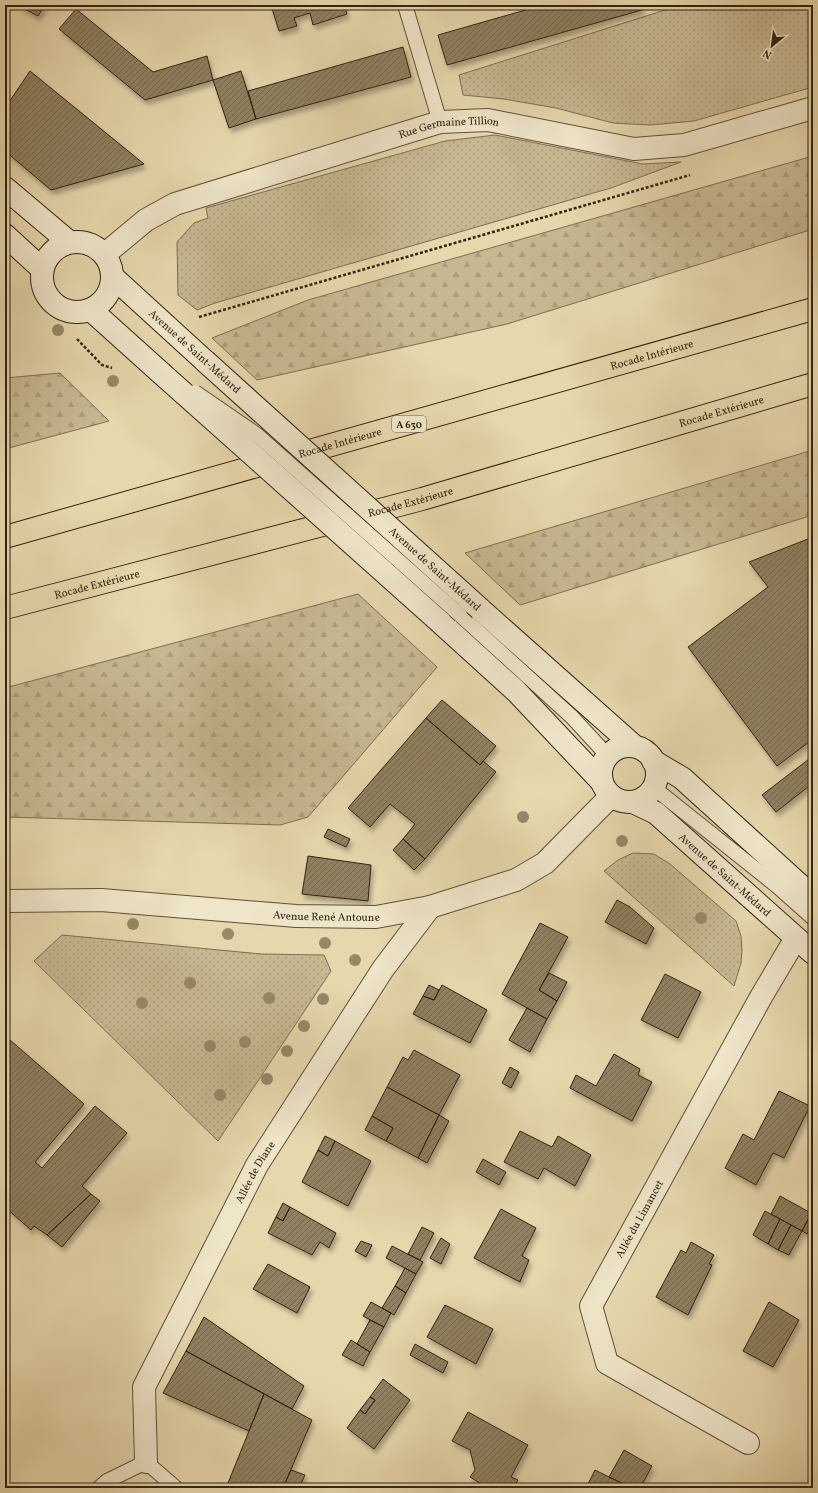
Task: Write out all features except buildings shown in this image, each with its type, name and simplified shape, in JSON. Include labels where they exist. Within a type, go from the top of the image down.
[{"type":"highway","name":"Rocade Intérieure","points":[[5,537],[813,309]]},
{"type":"highway","name":"Rocade Extérieure","points":[[5,608],[422,499],[813,384]]},
{"type":"street","name":"Rue Germaine Tillion","points":[[105,254],[146,220],[175,204],[440,122],[488,120],[634,149],[684,145],[813,108]]},
{"type":"street","points":[[5,188],[69,242]]},
{"type":"street","points":[[5,235],[42,269]]},
{"type":"street","points":[[79,241],[89,243],[97,247],[105,254],[112,269],[112,287],[107,297],[100,304],[91,310],[69,312],[50,300],[44,290],[42,269],[52,252],[69,242],[79,241]]},
{"type":"street","name":"Avenue de Saint-Médard","points":[[113,277],[205,361],[460,615],[516,691],[606,789]]},
{"type":"street","name":"Avenue de Saint-Médard","points":[[91,310],[139,353],[460,615],[634,746]]},
{"type":"street","points":[[653,761],[657,774],[654,788],[645,798],[633,802],[618,800],[606,789],[600,772],[602,763],[607,755],[615,749],[624,746],[634,746],[645,751],[653,761],[682,778],[813,897]]},
{"type":"street","name":"Avenue René Antoune","points":[[5,901],[101,900],[296,916],[376,917],[430,907],[516,880],[545,863],[606,789]]},
{"type":"street","name":"Avenue de Saint-Médard","points":[[633,802],[656,814],[813,953]]},
{"type":"street","name":"Allée de Diane","points":[[146,1462],[144,1386],[257,1165],[383,970],[430,907]]},
{"type":"street","name":"Allée du Limancet","points":[[748,1443],[607,1363],[591,1306],[761,997],[796,938]]},
{"type":"lane","points":[[405,5],[440,122]]},
{"type":"lane","name":"Avenue de Saint-Médard","points":[[460,615],[572,717],[607,755]]},
{"type":"lane","name":"Avenue de Saint-Médard","points":[[654,788],[776,886],[813,918]]},
{"type":"lane","points":[[99,1488],[107,1481],[146,1462],[176,1488]]},
{"type":"path","points":[[165,324],[172,316],[195,318],[691,174]]},
{"type":"green space","points":[[681,5],[813,5],[813,87],[694,121],[650,125],[613,123],[556,108],[504,99],[463,95],[459,75]]},
{"type":"green space","points":[[495,135],[643,164],[681,162],[611,188],[215,303],[197,310],[178,295],[177,242],[194,223],[208,218],[206,208],[445,141]]},
{"type":"green space","points":[[813,156],[813,229],[507,324],[257,380],[212,338],[308,300]]},
{"type":"green space","points":[[60,373],[109,421],[5,449],[5,378]]},
{"type":"green space","points":[[813,450],[813,515],[520,605],[465,553]]},
{"type":"green space","points":[[358,594],[437,667],[308,817],[280,825],[5,817],[5,688]]},
{"type":"green space","points":[[633,853],[654,854],[670,864],[736,921],[741,936],[742,950],[741,963],[734,986],[604,871],[618,860]]},
{"type":"green space","points":[[62,935],[261,954],[324,955],[331,971],[218,1141],[34,961]]}]
